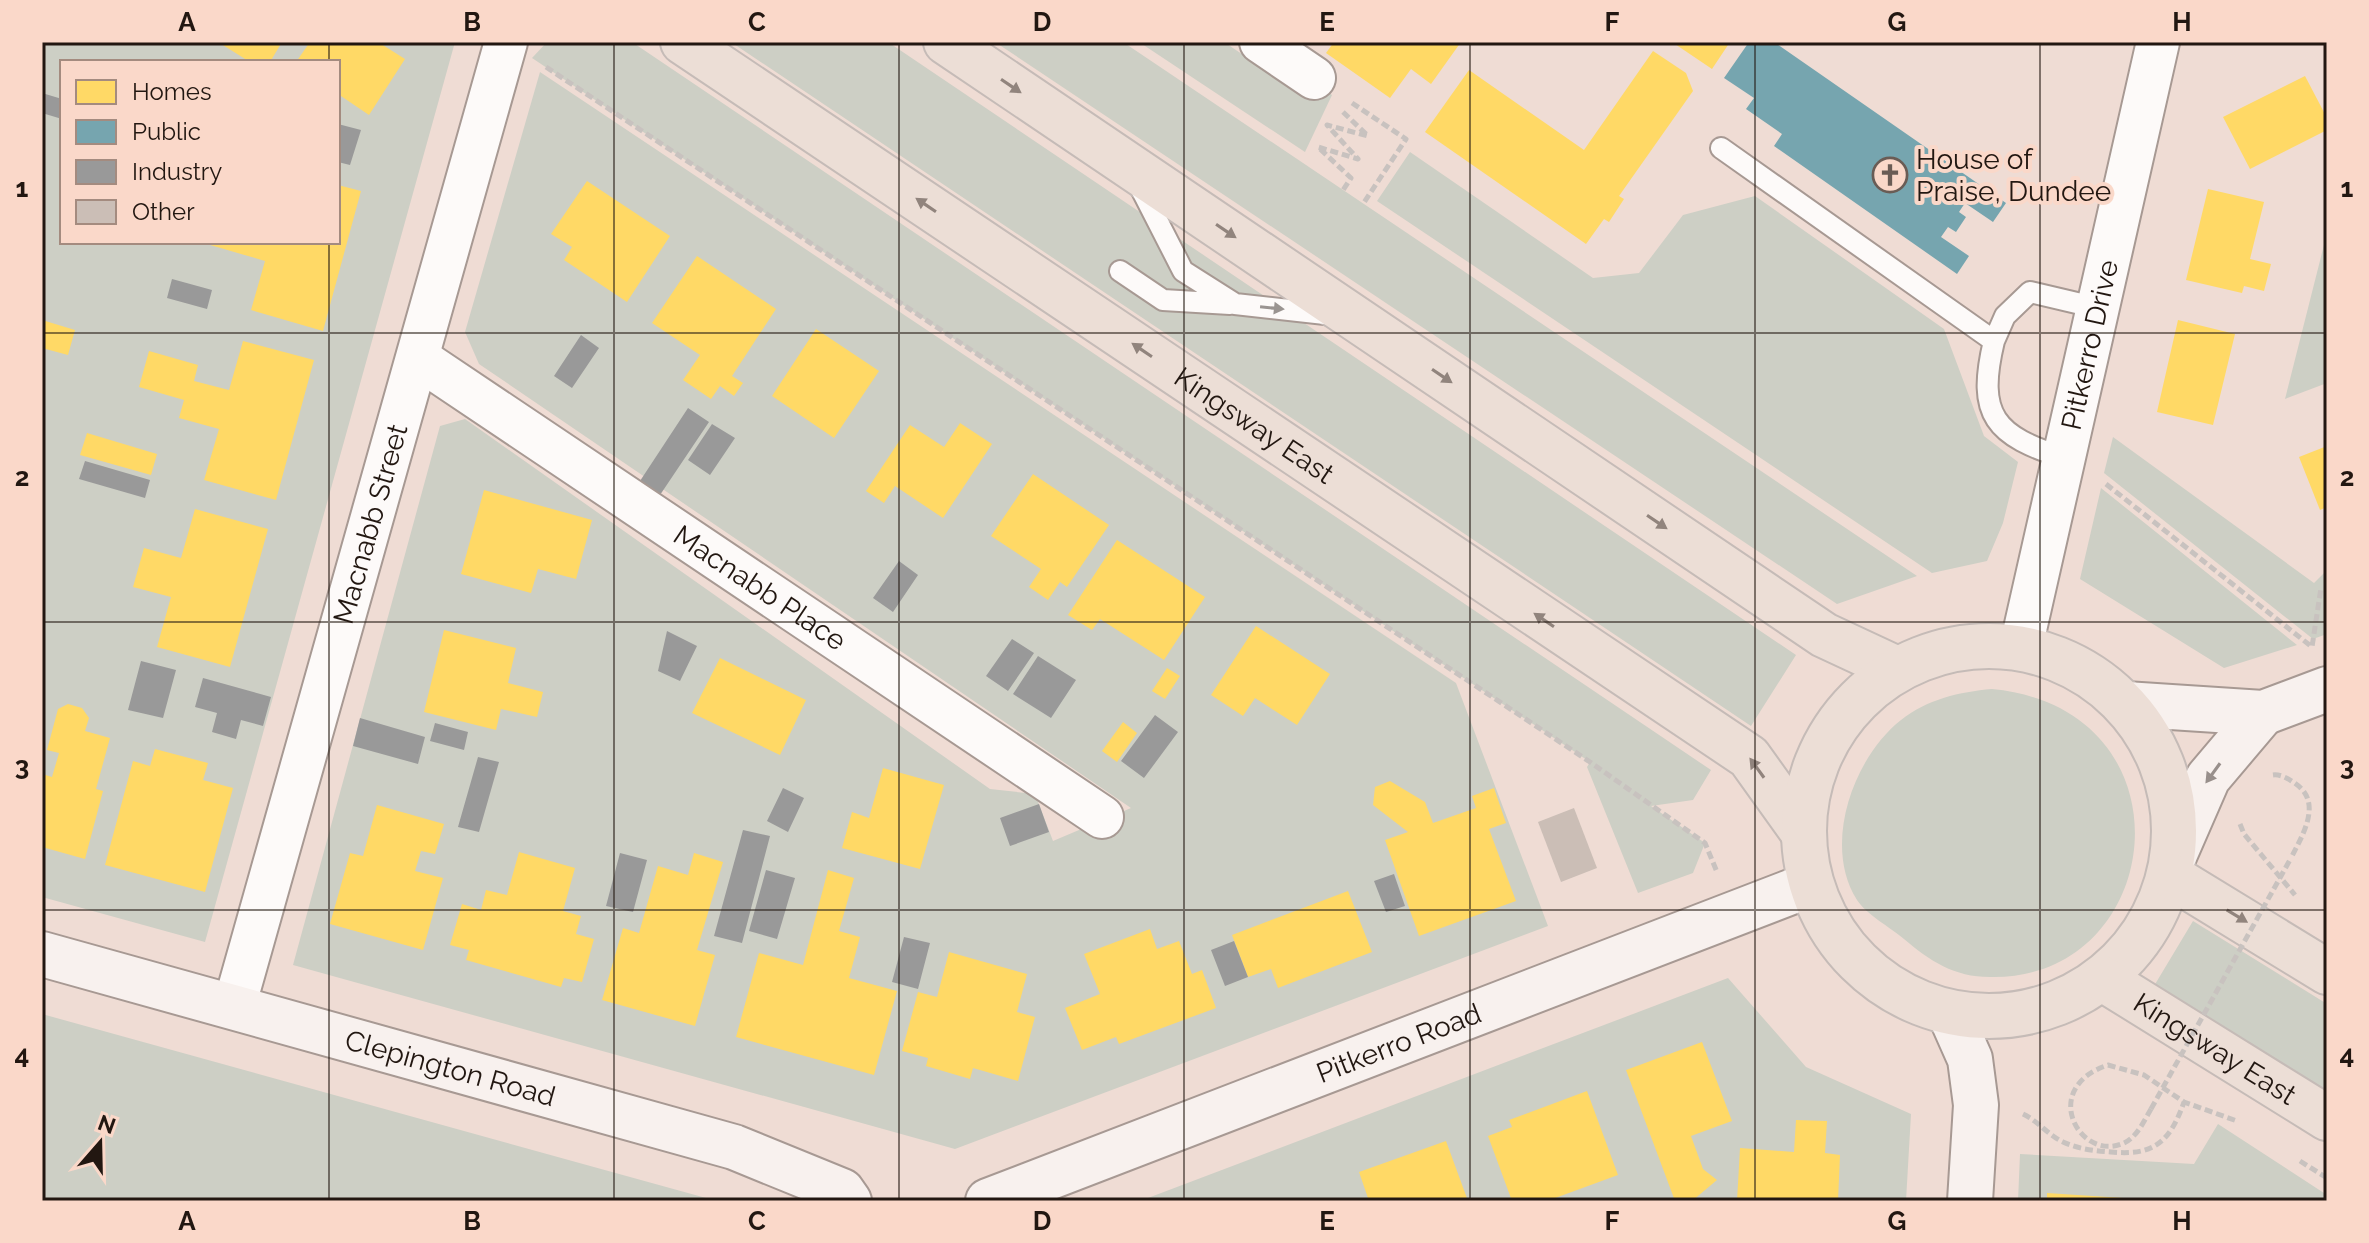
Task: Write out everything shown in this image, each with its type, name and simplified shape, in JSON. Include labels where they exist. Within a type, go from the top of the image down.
[{"type":"highway","name":"Kingsway East","points":[[683,42],[1749,757],[1802,831]]},
{"type":"highway","points":[[946,42],[1824,635],[1897,669]]},
{"type":"highway","name":"Kingsway East","points":[[1985,645],[2021,647],[2094,678],[2125,704],[2143,725],[2162,762],[2174,807],[2172,866],[2145,933],[2103,979],[2031,1013],[1950,1014],[1903,996],[1829,927],[1809,885],[1802,831],[1809,782],[1827,737],[1858,699],[1897,669],[1918,659],[1985,645]]},
{"type":"highway","points":[[2172,866],[2327,972]]},
{"type":"highway","name":"Kingsway East","points":[[2103,979],[2327,1118]]},
{"type":"street","points":[[1261,42],[1329,87]]},
{"type":"street","name":"Pitkerro Drive","points":[[2021,647],[2080,467],[2098,308],[2158,42]]},
{"type":"street","name":"Macnabb Street","points":[[234,1007],[418,358],[519,50]]},
{"type":"street","name":"Macnabb Place","points":[[418,358],[1102,817]]},
{"type":"street","points":[[2125,704],[2263,713],[2327,691]]},
{"type":"street","points":[[2172,866],[2208,778],[2263,713]]},
{"type":"street","name":"Pitkerro Road","points":[[988,1201],[1809,885]]},
{"type":"street","name":"Clepington Road","points":[[42,954],[734,1147],[842,1191],[849,1201]]},
{"type":"street","points":[[1950,1014],[1970,1059],[1976,1105],[1970,1201]]},
{"type":"lane","points":[[1721,148],[1994,341]]},
{"type":"lane","points":[[1129,165],[1183,271],[1235,304]]},
{"type":"lane","points":[[1120,271],[1163,300],[1235,304],[1356,318]]},
{"type":"lane","points":[[2080,467],[2020,443],[1992,414],[1985,378],[1994,341],[2005,316],[2030,292],[2098,308]]},
{"type":"path","points":[[519,50],[1590,762],[1705,843],[1734,914]]},
{"type":"path","points":[[1329,87],[1337,106],[1368,136],[1327,125],[1358,159],[1318,147],[1351,178],[1343,190]]},
{"type":"path","points":[[1329,87],[1406,139],[1363,204]]},
{"type":"path","points":[[2080,467],[2312,647],[2321,588]]},
{"type":"path","points":[[2239,1121],[2184,1102],[2144,1075],[2108,1065],[2084,1078],[2071,1097],[2070,1112],[2074,1127],[2082,1135],[2109,1146],[2125,1143],[2135,1135],[2151,1109],[2291,858],[2309,822],[2309,801],[2299,786],[2279,774],[2268,775]]},
{"type":"path","points":[[2239,819],[2244,834],[2301,902]]},
{"type":"path","points":[[1976,1105],[2016,1111],[2037,1121],[2061,1142],[2091,1151],[2137,1154],[2158,1145],[2176,1124],[2184,1102]]},
{"type":"path","points":[[2289,1154],[2327,1178]]},
{"type":"shaded area","points":[[42,42],[455,42],[205,942],[42,897]]},
{"type":"shaded area","points":[[547,42],[632,42],[1711,770],[1693,800],[1651,806],[1705,843],[1693,873],[1638,893],[1587,767],[1590,762],[532,58]]},
{"type":"shaded area","points":[[731,42],[888,42],[1796,655],[1751,726]]},
{"type":"shaded area","points":[[995,42],[1123,42],[1917,576],[1837,604]]},
{"type":"shaded area","points":[[1139,42],[1224,42],[1297,91],[1307,79],[1332,95],[1305,152]]},
{"type":"shaded area","points":[[540,72],[1456,683],[1548,926],[955,1149],[293,965],[440,426],[465,419],[990,789],[1035,794],[1053,841],[1131,808],[479,364],[465,332]]},
{"type":"shaded area","points":[[1410,152],[1593,278],[1639,273],[1683,215],[1755,196],[1944,329],[1984,436],[2018,462],[2003,523],[1987,561],[1932,573],[1377,201]]},
{"type":"shaded area","points":[[2327,233],[2327,383],[2285,399]]},
{"type":"shaded area","points":[[2113,437],[2314,583],[2327,570],[2327,634],[2313,639],[2104,473]]},
{"type":"shaded area","points":[[2101,488],[2297,645],[2224,668],[2080,579]]},
{"type":"shaded area","points":[[1992,689],[2058,707],[2103,743],[2129,790],[2135,842],[2123,893],[2094,936],[2049,967],[1990,977],[1965,974],[1943,966],[1873,916],[1857,900],[1847,878],[1842,854],[1848,804],[1869,756],[1884,736],[1911,713],[1933,702]]},
{"type":"shaded area","points":[[2193,921],[2327,1004],[2327,1093],[2154,986]]},
{"type":"shaded area","points":[[1728,978],[1806,1067],[1911,1114],[1906,1201],[1140,1201]]},
{"type":"shaded area","points":[[42,1014],[706,1198],[706,1201],[42,1201]]},
{"type":"shaded area","points":[[2218,1124],[2327,1195],[2327,1201],[2018,1201],[2020,1154],[2194,1164]]},
{"type":"building: Homes","points":[[218,42],[282,42],[271,60],[247,60]]},
{"type":"building: Homes","points":[[310,42],[378,42],[405,59],[369,115],[340,95],[340,60],[297,60]]},
{"type":"building: Homes","points":[[1334,42],[1461,42],[1431,84],[1411,69],[1390,98],[1326,53]]},
{"type":"building: Homes","points":[[1672,42],[1730,42],[1712,69]]},
{"type":"building: Homes","points":[[1653,51],[1686,73],[1693,91],[1619,196],[1624,199],[1609,222],[1604,219],[1586,244],[1425,132],[1469,70],[1584,150]]},
{"type":"building: Homes","points":[[2305,76],[2327,118],[2327,130],[2250,169],[2223,117]]},
{"type":"building: Homes","points":[[587,181],[670,236],[627,302],[564,260],[572,247],[551,234]]},
{"type":"building: Homes","points":[[340,186],[361,191],[323,331],[251,310],[265,261],[207,244],[340,244]]},
{"type":"building: Homes","points":[[2208,189],[2264,202],[2250,259],[2271,264],[2264,291],[2244,286],[2242,293],[2186,280]]},
{"type":"building: Homes","points":[[697,256],[776,309],[732,376],[743,383],[734,396],[720,386],[711,399],[683,380],[700,355],[652,323]]},
{"type":"building: Homes","points":[[42,320],[75,330],[68,355],[42,348]]},
{"type":"building: Homes","points":[[2178,320],[2235,334],[2213,425],[2157,412]]},
{"type":"building: Homes","points":[[816,329],[879,371],[834,438],[772,396]]},
{"type":"building: Homes","points":[[243,341],[314,360],[276,500],[204,480],[219,429],[179,418],[184,400],[139,387],[149,351],[198,365],[194,381],[229,390]]},
{"type":"building: Homes","points":[[960,423],[992,444],[943,518],[895,486],[884,503],[866,491],[910,425],[944,447]]},
{"type":"building: Homes","points":[[87,433],[157,454],[151,475],[80,455]]},
{"type":"building: Homes","points":[[2327,446],[2327,507],[2320,510],[2299,457]]},
{"type":"building: Homes","points":[[1033,474],[1109,525],[1067,587],[1060,582],[1048,600],[1029,587],[1041,569],[991,536]]},
{"type":"building: Homes","points":[[484,490],[592,520],[576,579],[538,569],[531,593],[461,574]]},
{"type":"building: Homes","points":[[195,509],[268,529],[230,667],[157,647],[171,597],[133,587],[144,548],[181,558]]},
{"type":"building: Homes","points":[[1117,540],[1205,597],[1164,660],[1100,619],[1092,630],[1068,615]]},
{"type":"building: Homes","points":[[1256,626],[1330,674],[1297,725],[1255,698],[1243,716],[1211,695]]},
{"type":"building: Homes","points":[[444,630],[516,648],[508,683],[543,692],[537,717],[501,709],[496,730],[424,712]]},
{"type":"building: Homes","points":[[720,658],[806,700],[780,755],[692,713]]},
{"type":"building: Homes","points":[[1167,668],[1180,676],[1165,699],[1152,691]]},
{"type":"building: Homes","points":[[68,704],[82,708],[89,718],[85,731],[110,738],[96,789],[103,791],[85,859],[42,847],[42,774],[52,777],[59,753],[47,750],[58,709]]},
{"type":"building: Homes","points":[[1123,722],[1137,733],[1117,762],[1102,751]]},
{"type":"building: Homes","points":[[155,749],[208,763],[203,780],[233,788],[205,892],[105,865],[133,761],[150,766]]},
{"type":"building: Homes","points":[[883,768],[944,785],[920,869],[842,848],[852,812],[869,818]]},
{"type":"building: Homes","points":[[1390,781],[1425,802],[1433,823],[1476,808],[1472,796],[1494,788],[1506,823],[1489,829],[1516,901],[1419,936],[1385,840],[1408,832],[1373,805],[1375,787]]},
{"type":"building: Homes","points":[[377,805],[444,824],[435,854],[421,851],[415,871],[443,878],[423,950],[330,924],[350,853],[363,856]]},
{"type":"building: Homes","points":[[519,852],[575,868],[563,911],[581,916],[576,934],[594,939],[582,982],[564,978],[561,987],[466,960],[469,950],[450,945],[462,904],[481,910],[486,890],[507,895]]},
{"type":"building: Homes","points":[[694,853],[723,862],[697,950],[715,955],[695,1026],[602,1000],[623,928],[639,933],[658,866],[688,875]]},
{"type":"building: Homes","points":[[828,870],[854,878],[839,931],[860,937],[849,978],[897,991],[874,1075],[736,1037],[759,953],[803,965]]},
{"type":"building: Homes","points":[[1348,891],[1372,952],[1278,988],[1271,969],[1248,977],[1232,935]]},
{"type":"building: Homes","points":[[1150,929],[1157,949],[1179,941],[1192,974],[1202,970],[1216,1008],[1119,1044],[1116,1037],[1082,1050],[1065,1008],[1100,994],[1084,954]]},
{"type":"building: Homes","points":[[949,952],[1027,974],[1017,1012],[1035,1017],[1018,1081],[973,1068],[970,1079],[926,1066],[928,1058],[902,1051],[918,992],[937,997]]},
{"type":"building: Homes","points":[[1702,1042],[1732,1121],[1691,1136],[1703,1169],[1717,1180],[1692,1201],[1675,1201],[1626,1070]]},
{"type":"building: Homes","points":[[1587,1091],[1618,1175],[1547,1201],[1512,1201],[1488,1136],[1512,1127],[1509,1120]]},
{"type":"building: Homes","points":[[1796,1120],[1827,1121],[1825,1153],[1840,1155],[1838,1201],[1737,1201],[1740,1148],[1794,1152]]},
{"type":"building: Homes","points":[[1446,1141],[1468,1201],[1369,1201],[1359,1172]]},
{"type":"building: Homes","points":[[2047,1193],[2123,1198],[2123,1201],[2047,1201]]},
{"type":"building: Public","name":"House of Praise, Dundee","points":[[1749,42],[1774,42],[2006,203],[1993,222],[1965,203],[1959,212],[1966,217],[1956,232],[1948,227],[1941,237],[1969,256],[1957,274],[1774,146],[1782,134],[1746,109],[1754,98],[1724,78]]},
{"type":"building: Industry","points":[[42,93],[60,98],[60,118],[42,113]]},
{"type":"building: Industry","points":[[340,125],[361,130],[350,165],[340,162]]},
{"type":"building: Industry","points":[[172,279],[212,290],[207,309],[167,298]]},
{"type":"building: Industry","points":[[581,335],[599,348],[572,388],[554,376]]},
{"type":"building: Industry","points":[[688,408],[709,422],[660,495],[640,481]]},
{"type":"building: Industry","points":[[712,424],[735,438],[710,475],[688,460]]},
{"type":"building: Industry","points":[[85,461],[150,480],[145,498],[79,479]]},
{"type":"building: Industry","points":[[899,561],[918,575],[893,612],[873,598]]},
{"type":"building: Industry","points":[[667,631],[697,646],[680,681],[658,671]]},
{"type":"building: Industry","points":[[1012,639],[1034,653],[1008,691],[986,676]]},
{"type":"building: Industry","points":[[1038,656],[1076,680],[1051,718],[1013,694]]},
{"type":"building: Industry","points":[[141,661],[176,670],[163,718],[128,710]]},
{"type":"building: Industry","points":[[203,678],[271,697],[263,726],[241,720],[236,739],[212,732],[217,713],[195,707]]},
{"type":"building: Industry","points":[[1155,715],[1178,732],[1144,778],[1121,761]]},
{"type":"building: Industry","points":[[360,718],[425,737],[418,764],[353,746]]},
{"type":"building: Industry","points":[[435,723],[468,732],[464,750],[430,741]]},
{"type":"building: Industry","points":[[478,757],[499,762],[479,832],[458,827]]},
{"type":"building: Industry","points":[[783,788],[804,798],[788,832],[767,821]]},
{"type":"building: Industry","points":[[1039,804],[1049,832],[1010,846],[1000,818]]},
{"type":"building: Industry","points":[[743,830],[770,836],[742,943],[714,936]]},
{"type":"building: Industry","points":[[620,853],[647,860],[633,912],[606,906]]},
{"type":"building: Industry","points":[[766,870],[795,878],[777,939],[749,931]]},
{"type":"building: Industry","points":[[1394,874],[1405,906],[1386,912],[1374,881]]},
{"type":"building: Industry","points":[[904,937],[930,943],[918,989],[892,982]]},
{"type":"building: Industry","points":[[1234,941],[1248,977],[1225,986],[1211,950]]},
{"type":"building: Other","points":[[1574,808],[1597,868],[1561,882],[1538,822]]},
{"type":"place","name":"House of Praise, Dundee","points":[[1890,175]]}]
